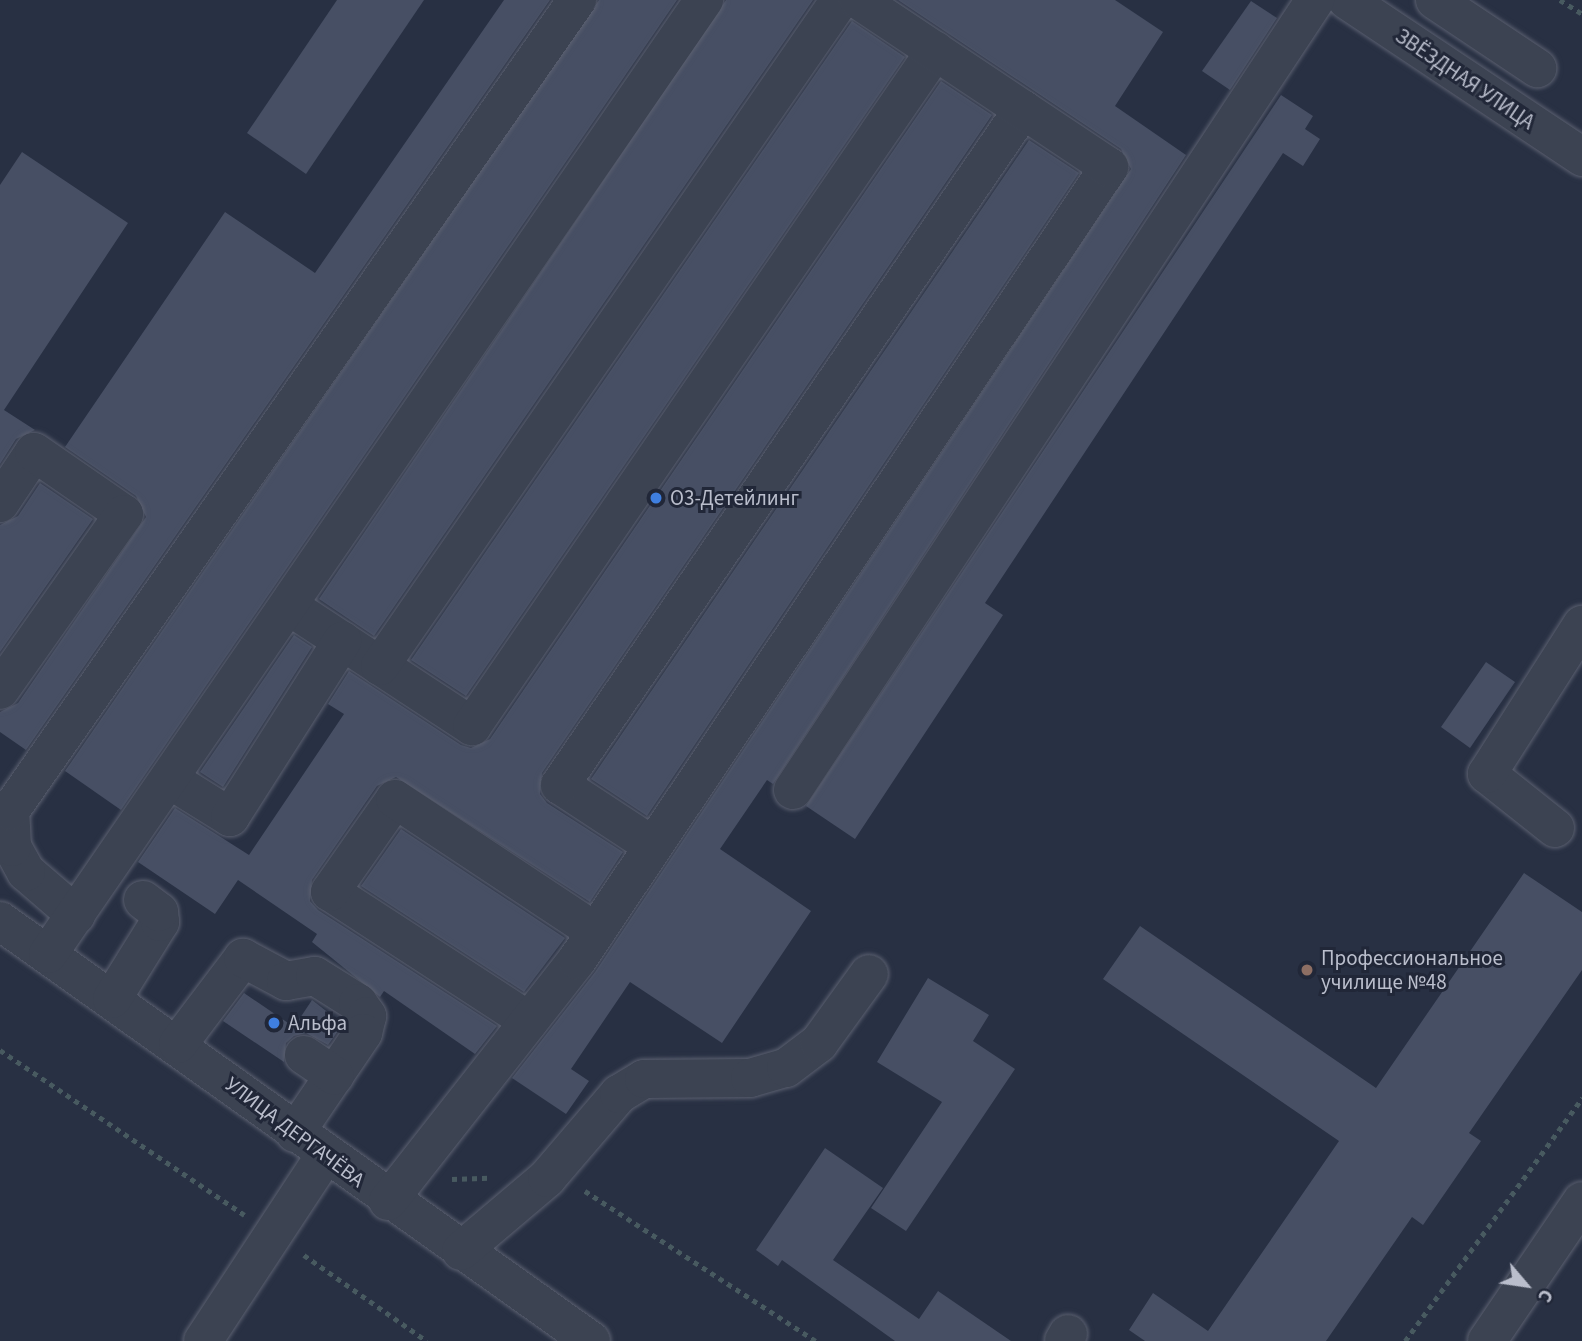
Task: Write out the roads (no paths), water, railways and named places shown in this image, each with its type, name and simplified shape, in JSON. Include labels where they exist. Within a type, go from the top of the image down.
[{"type":"street","points":[[76,915],[26,872],[12,847],[10,811],[577,0]]},
{"type":"street","points":[[48,954],[704,0]]},
{"type":"street","points":[[380,666],[841,0]]},
{"type":"street","points":[[388,1201],[596,932],[1109,167],[859,0]]},
{"type":"street","points":[[793,790],[1315,0]]},
{"type":"street","name":"ЗВЁЗДНАЯ УЛИЦА","points":[[1348,0],[1438,62],[1580,152]]},
{"type":"street","points":[[1438,62],[1451,10],[1537,68]]},
{"type":"street","points":[[289,606],[471,726],[935,51]]},
{"type":"street","points":[[653,846],[560,785],[1023,109]]},
{"type":"street","points":[[0,503],[34,452],[124,514],[0,690]]},
{"type":"street","points":[[1555,828],[1487,774],[1582,625]]},
{"type":"street","points":[[169,779],[230,817],[342,641]]},
{"type":"street","points":[[529,1021],[330,891],[395,799],[596,932]]},
{"type":"street","points":[[112,999],[160,922],[155,908],[143,900]]},
{"type":"street","name":"УЛИЦА ДЕРГАЧЁВА","points":[[0,921],[177,1044],[388,1201],[591,1341]]},
{"type":"street","points":[[177,1044],[236,961],[248,958],[286,981],[315,976],[358,1003],[367,1025],[319,1065],[310,1144],[273,1234],[203,1341]]},
{"type":"street","points":[[461,1251],[547,1178],[619,1094],[644,1079],[723,1080],[786,1068],[819,1043],[869,974]]},
{"type":"street","points":[[1488,1341],[1582,1201]]},
{"type":"place","name":"О3-Детейлинг","points":[[656,498]]},
{"type":"place","name":"Профессиональное училище №48","points":[[1307,970]]},
{"type":"place","name":"Альфа","points":[[274,1023]]}]
